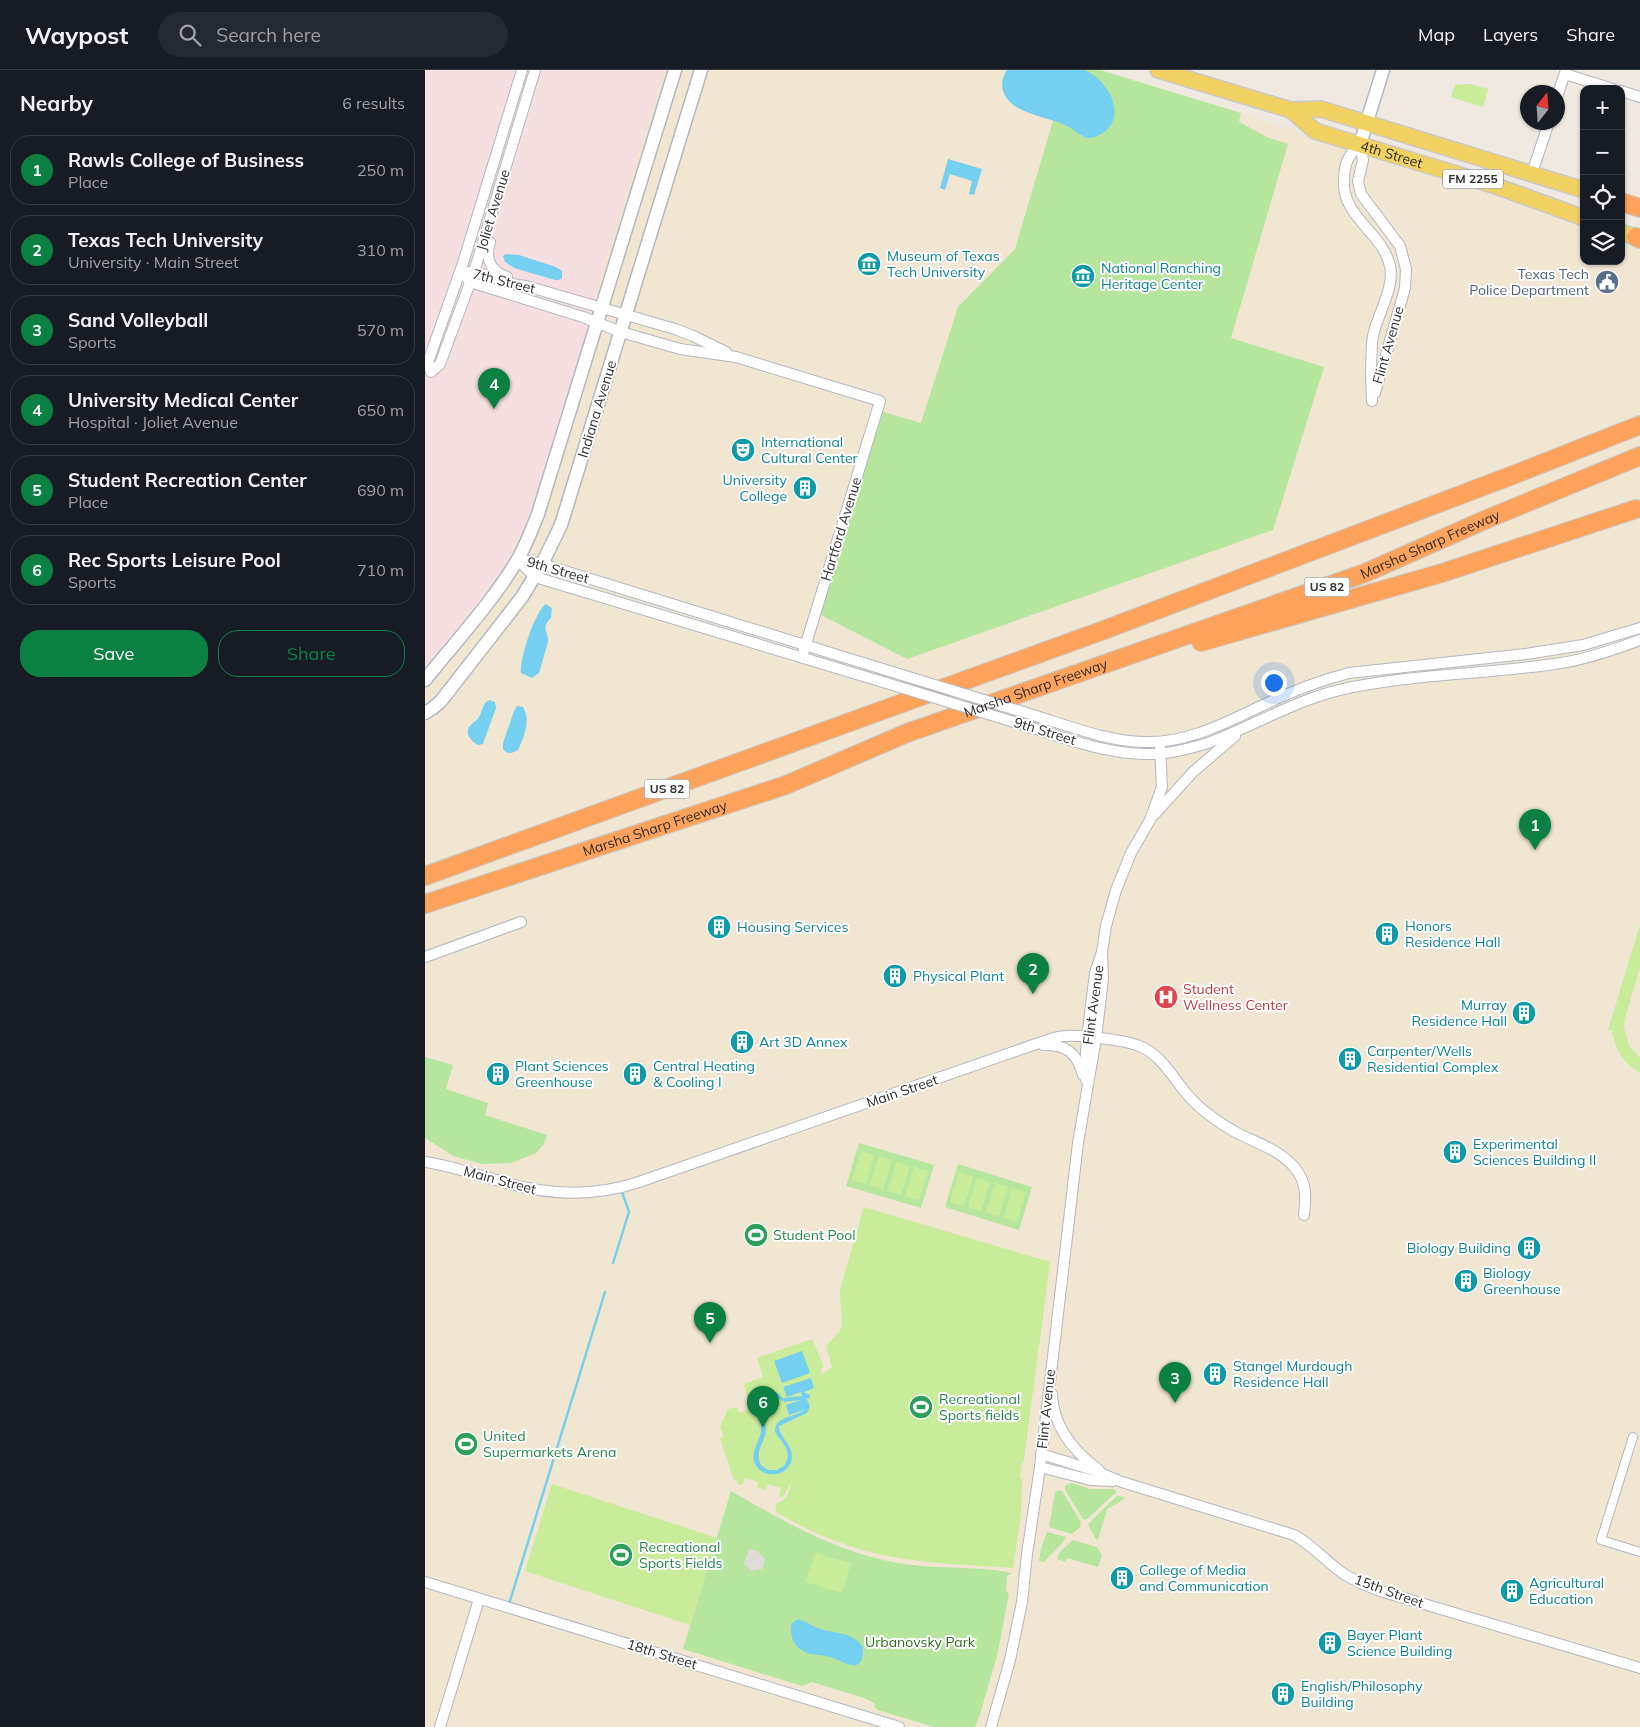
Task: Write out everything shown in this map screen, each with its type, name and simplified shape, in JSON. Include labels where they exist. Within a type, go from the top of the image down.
[{"type":"highway","points":[[1625,203],[1640,206]]},
{"type":"highway","points":[[1513,475],[1640,413]]},
{"type":"highway","name":"US 82","points":[[425,876],[1104,630],[1640,425]]},
{"type":"highway","name":"Marsha Sharp Freeway","points":[[425,904],[786,784],[907,732],[1365,573],[1487,519],[1640,456]]},
{"type":"highway","points":[[1007,698],[1029,697],[1128,663],[1442,573],[1638,514]]},
{"type":"main road","name":"4th Street","points":[[1158,70],[1291,110],[1321,109],[1580,189]]},
{"type":"main road","name":"4th Street","points":[[1291,110],[1315,131],[1496,186],[1580,217]]},
{"type":"street","name":"Joliet Avenue","points":[[522,70],[461,272],[428,362],[431,372],[441,364],[474,272],[535,70]]},
{"type":"street","name":"Indiana Avenue","points":[[425,680],[493,595],[517,559],[540,507],[675,70]]},
{"type":"street","name":"Indiana Avenue","points":[[425,713],[441,701],[509,614],[535,577],[561,525],[701,70]]},
{"type":"street","name":"Flint Avenue","points":[[1360,144],[1363,160],[1358,182],[1361,194],[1397,242],[1403,255],[1406,269],[1405,288],[1372,401],[1373,338],[1389,286],[1391,272],[1388,259],[1382,248],[1352,210],[1345,196],[1344,173],[1349,156],[1360,144],[1383,70]]},
{"type":"street","points":[[1561,85],[1566,72],[1602,85]]},
{"type":"street","points":[[1625,92],[1640,97]]},
{"type":"street","points":[[1532,173],[1546,130]]},
{"type":"street","points":[[489,225],[491,238],[487,252],[491,266],[498,273],[526,286]]},
{"type":"street","name":"7th Street","points":[[461,272],[474,272],[627,315],[693,336],[736,357],[879,401]]},
{"type":"street","name":"7th Street","points":[[461,272],[470,282],[583,317],[621,332],[680,349],[736,357]]},
{"type":"street","name":"Hartford Avenue","points":[[802,657],[879,401]]},
{"type":"street","name":"9th Street","points":[[517,559],[542,564],[1113,739],[1160,742]]},
{"type":"street","name":"9th Street","points":[[517,559],[535,577],[1099,748],[1134,754],[1160,754]]},
{"type":"street","points":[[1628,632],[1640,621]]},
{"type":"street","points":[[1160,742],[1185,738],[1210,729],[1322,680],[1349,673],[1381,668],[1526,654],[1583,645],[1640,628]]},
{"type":"street","name":"Flint Avenue","points":[[1160,754],[1193,748],[1208,743],[1322,695],[1351,687],[1421,677],[1568,662],[1603,653],[1640,640]]},
{"type":"street","name":"Flint Avenue","points":[[1150,820],[1193,772],[1248,727]]},
{"type":"street","name":"Flint Avenue","points":[[991,1727],[1016,1635],[1040,1467],[1078,1143],[1087,1088],[1085,1068],[1092,1038],[1095,972],[1102,952],[1116,890],[1131,853],[1150,820],[1162,787],[1160,742]]},
{"type":"street","points":[[425,957],[521,922]]},
{"type":"street","name":"Main Street","points":[[425,1162],[544,1192],[574,1193],[615,1189],[655,1177],[1032,1045],[1064,1036],[1127,1043],[1148,1050],[1165,1064],[1186,1093],[1207,1113],[1222,1124],[1266,1146],[1290,1163],[1304,1182],[1304,1215]]},
{"type":"street","points":[[1032,1045],[1059,1045],[1071,1052],[1081,1068],[1087,1088]]},
{"type":"street","points":[[1050,1372],[1055,1412],[1064,1436],[1084,1459],[1122,1482]]},
{"type":"street","points":[[1633,1437],[1601,1540],[1640,1552]]},
{"type":"street","name":"15th Street","points":[[1041,1454],[1093,1470],[1122,1482],[1294,1535],[1308,1542],[1346,1575],[1361,1584],[1380,1591],[1640,1668]]},
{"type":"street","name":"15th Street","points":[[1040,1467],[1091,1480],[1122,1482]]},
{"type":"street","name":"18th Street","points":[[425,1582],[899,1727]]},
{"type":"street","points":[[440,1727],[479,1599]]},
{"type":"shaded area","points":[[425,70],[1100,70],[1496,192],[1550,216],[1580,227],[1580,265],[1625,265],[1625,243],[1640,249],[1640,1727],[425,1727]]},
{"type":"shaded area","points":[[425,70],[664,70],[597,288],[587,332],[535,502],[508,561],[425,671]]},
{"type":"shaded area","points":[[749,1549],[756,1550],[765,1559],[762,1569],[752,1571],[744,1564]]},
{"type":"green space","name":"National Ranching Heritage Center","points":[[1068,70],[1100,70],[1241,113],[1239,122],[1269,138],[1288,144],[1231,338],[1324,367],[1273,530],[907,659],[819,614],[880,411],[921,423],[958,307],[1015,249]]},
{"type":"green space","points":[[1470,84],[1488,89],[1483,107],[1451,97],[1455,85]]},
{"type":"green space","points":[[1640,925],[1640,968],[1624,1027],[1629,1046],[1640,1058],[1640,1073],[1625,1061],[1615,1044],[1612,1031],[1608,1030]]},
{"type":"green space","points":[[425,1057],[453,1065],[446,1089],[488,1103],[485,1115],[547,1135],[544,1144],[536,1153],[511,1163],[482,1164],[453,1156],[425,1138]]},
{"type":"green space","points":[[859,1143],[934,1165],[921,1208],[846,1186]]},
{"type":"green space","points":[[861,1151],[874,1155],[866,1184],[852,1180]]},
{"type":"green space","points":[[879,1156],[892,1160],[883,1190],[870,1185]]},
{"type":"green space","points":[[896,1162],[910,1166],[901,1195],[888,1191]]},
{"type":"green space","points":[[958,1164],[1032,1187],[1019,1230],[945,1207]]},
{"type":"green space","points":[[914,1167],[928,1171],[919,1200],[905,1196]]},
{"type":"green space","points":[[959,1172],[973,1177],[964,1206],[950,1202]]},
{"type":"green space","points":[[977,1178],[990,1182],[981,1211],[968,1207]]},
{"type":"green space","points":[[995,1183],[1008,1187],[999,1216],[986,1212]]},
{"type":"green space","points":[[1012,1188],[1026,1192],[1017,1222],[1004,1218]]},
{"type":"green space","name":"Recreational Sports fields","points":[[864,1207],[1050,1262],[1024,1460],[1020,1477],[1022,1479],[1021,1514],[1013,1568],[918,1561],[859,1549],[815,1532],[775,1511],[777,1503],[787,1495],[791,1482],[783,1497],[779,1496],[781,1488],[768,1484],[766,1490],[757,1487],[758,1482],[745,1478],[743,1485],[737,1484],[738,1481],[734,1480],[720,1438],[724,1437],[720,1427],[728,1409],[737,1407],[739,1413],[747,1410],[747,1396],[744,1384],[763,1377],[757,1358],[812,1339],[824,1367],[821,1368],[822,1375],[832,1367],[826,1346],[840,1331],[842,1325],[840,1290]]},
{"type":"green space","points":[[1071,1483],[1090,1489],[1114,1489],[1116,1492],[1086,1520],[1083,1519],[1065,1490],[1065,1486]]},
{"type":"green space","name":"Recreational Sports Fields","points":[[552,1484],[717,1538],[690,1625],[525,1571]]},
{"type":"green space","points":[[1058,1490],[1062,1491],[1081,1522],[1080,1527],[1072,1534],[1049,1527],[1055,1493]]},
{"type":"green space","name":"Urbanovsky Park","points":[[731,1491],[791,1525],[832,1544],[875,1558],[912,1565],[983,1569],[1012,1573],[1007,1576],[1006,1590],[1009,1594],[997,1656],[975,1727],[934,1727],[878,1710],[875,1708],[874,1703],[864,1698],[812,1682],[802,1686],[683,1649]]},
{"type":"green space","points":[[1117,1496],[1125,1497],[1107,1509],[1098,1540],[1088,1524]]},
{"type":"green space","points":[[1047,1532],[1066,1537],[1044,1562],[1039,1561]]},
{"type":"green space","points":[[1073,1540],[1097,1547],[1102,1555],[1098,1567],[1067,1558],[1065,1562],[1057,1559],[1059,1553]]},
{"type":"green space","points":[[815,1553],[851,1563],[842,1593],[806,1582]]},
{"type":"water","points":[[1007,70],[1084,70],[1101,82],[1108,91],[1113,100],[1113,120],[1108,128],[1099,135],[1088,138],[1065,125],[1024,111],[1005,96],[1002,81]]},
{"type":"water","points":[[948,159],[982,169],[974,195],[969,194],[972,181],[950,174],[945,190],[940,188]]},
{"type":"water","points":[[506,254],[519,255],[556,267],[562,271],[562,278],[555,280],[514,268],[505,262],[503,256]]},
{"type":"water","points":[[546,604],[552,608],[551,618],[545,627],[548,642],[539,673],[532,678],[521,673],[521,667],[533,625]]},
{"type":"water","points":[[489,700],[495,702],[496,708],[483,744],[478,745],[469,737],[468,729],[478,718],[484,705]]},
{"type":"water","points":[[517,706],[523,707],[527,723],[518,750],[508,753],[503,749],[503,743]]},
{"type":"water","points":[[802,1351],[810,1373],[782,1383],[774,1361]]},
{"type":"water","points":[[811,1378],[814,1388],[804,1392],[810,1395],[809,1399],[806,1398],[810,1406],[807,1413],[779,1426],[779,1430],[790,1448],[792,1457],[790,1463],[787,1468],[777,1474],[764,1473],[755,1464],[754,1459],[761,1426],[753,1410],[753,1402],[761,1392],[760,1389],[765,1388],[766,1390],[776,1392],[783,1398],[802,1396],[801,1392],[787,1397],[783,1387]],"holes":[[[770,1394],[785,1402],[801,1400],[786,1405],[789,1415],[804,1410],[778,1423],[775,1432],[786,1448],[788,1456],[784,1466],[778,1470],[768,1470],[762,1466],[758,1456],[766,1429],[757,1409],[757,1401],[760,1397],[762,1398],[760,1402],[768,1411],[772,1410],[771,1407],[774,1399],[769,1396]]]},
{"type":"water","points":[[798,1619],[820,1629],[844,1634],[859,1642],[863,1647],[860,1662],[857,1665],[852,1665],[828,1656],[805,1652],[797,1646],[792,1638],[792,1623]]},
{"type":"waterway","points":[[613,1263],[629,1212],[621,1189]]},
{"type":"waterway","points":[[509,1604],[605,1292]]},
{"type":"place","name":"Museum of Texas Tech University","points":[[869,264]]},
{"type":"place","name":"National Ranching Heritage Center","points":[[1083,276]]},
{"type":"place","name":"Texas Tech Police Department","points":[[1607,282]]},
{"type":"place","name":"University Medical Center","points":[[494,409]]},
{"type":"place","name":"International Cultural Center","points":[[743,450]]},
{"type":"place","name":"University College","points":[[805,488]]},
{"type":"place","name":"Rawls College of Business","points":[[1535,850]]},
{"type":"place","name":"Housing Services","points":[[719,927]]},
{"type":"place","name":"Honors Residence Hall","points":[[1387,934]]},
{"type":"place","name":"Physical Plant","points":[[895,976]]},
{"type":"place","name":"Texas Tech University","points":[[1033,994]]},
{"type":"place","name":"Student Wellness Center","points":[[1166,997]]},
{"type":"place","name":"Murray Residence Hall","points":[[1524,1013]]},
{"type":"place","name":"Art 3D Annex","points":[[742,1042]]},
{"type":"place","name":"Carpenter/Wells Residential Complex","points":[[1350,1059]]},
{"type":"place","name":"Plant Sciences Greenhouse","points":[[498,1074]]},
{"type":"place","name":"Central Heating & Cooling I","points":[[635,1074]]},
{"type":"place","name":"Experimental Sciences Building II","points":[[1455,1152]]},
{"type":"place","name":"Student Pool","points":[[756,1235]]},
{"type":"place","name":"Biology Building","points":[[1529,1248]]},
{"type":"place","name":"Biology Greenhouse","points":[[1466,1281]]},
{"type":"place","name":"Student Recreation Center","points":[[710,1343]]},
{"type":"place","name":"Stangel Murdough Residence Hall","points":[[1215,1374]]},
{"type":"place","name":"Sand Volleyball","points":[[1175,1403]]},
{"type":"place","name":"Recreational Sports fields","points":[[921,1407]]},
{"type":"place","name":"Rec Sports Leisure Pool","points":[[763,1427]]},
{"type":"place","name":"United Supermarkets Arena","points":[[466,1444]]},
{"type":"place","name":"Recreational Sports Fields","points":[[621,1555]]},
{"type":"place","name":"College of Media and Communication","points":[[1122,1578]]},
{"type":"place","name":"Agricultural Education","points":[[1512,1591]]},
{"type":"place","name":"Bayer Plant Science Building","points":[[1330,1643]]},
{"type":"place","name":"English/Philosophy Building","points":[[1283,1694]]}]
